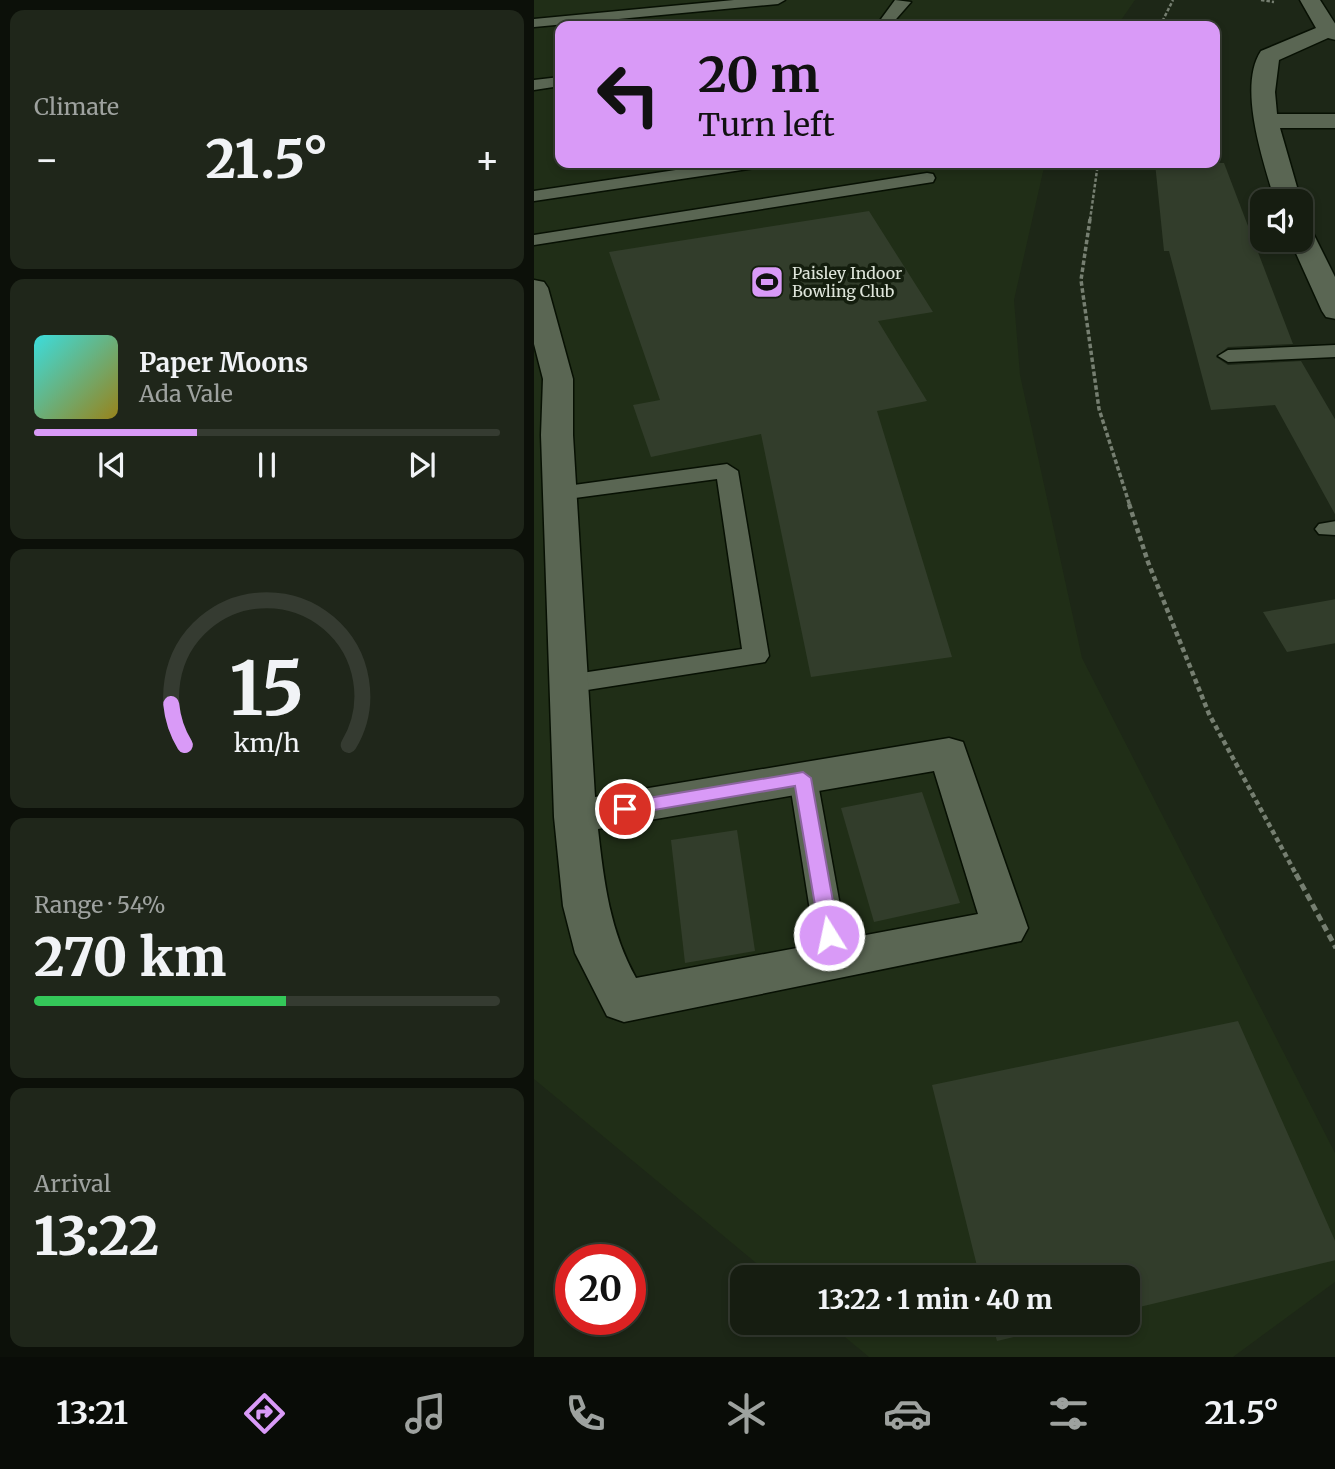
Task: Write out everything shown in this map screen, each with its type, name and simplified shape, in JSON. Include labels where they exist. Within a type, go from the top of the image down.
[{"type":"street","points":[[1285,189],[1266,121],[1263,73],[1269,56],[1332,32],[1310,0]]},
{"type":"street","points":[[1266,121],[1335,121]]},
{"type":"street","points":[[1309,252],[1335,311]]},
{"type":"street","points":[[534,288],[558,379],[545,436],[560,493],[575,817],[585,906],[598,953],[624,1001],[1005,928],[949,753],[575,817]]},
{"type":"lane","points":[[555,21],[778,0]]},
{"type":"lane","points":[[887,21],[904,2],[902,0]]},
{"type":"lane","points":[[534,23],[555,21]]},
{"type":"lane","points":[[534,85],[555,83]]},
{"type":"lane","points":[[534,196],[722,168]]},
{"type":"lane","points":[[534,240],[927,178]]},
{"type":"lane","points":[[1228,356],[1335,351]]},
{"type":"lane","points":[[560,493],[727,471],[756,656],[568,684]]},
{"type":"lane","points":[[803,778],[834,961]]},
{"type":"path","points":[[1162,21],[1173,0]]},
{"type":"path","points":[[1097,168],[1081,280],[1099,409],[1148,562],[1209,714],[1335,948]]},
{"type":"shaded area","points":[[534,0],[1135,0],[1120,21],[555,21],[555,168],[1044,168],[1014,300],[1020,375],[1082,658],[1335,1153],[1335,1282],[1233,1357],[869,1357],[842,1335],[1140,1335],[1140,1265],[759,1265],[534,1079]]},
{"type":"building","points":[[1220,163],[1224,163],[1250,231],[1250,252],[1258,252],[1293,344],[1228,347],[1216,357],[1228,365],[1301,361],[1336,421],[1336,516],[1275,405],[1211,410],[1169,251],[1164,251],[1156,168],[1220,168]]},
{"type":"building","points":[[869,211],[933,312],[878,321],[927,401],[877,411],[952,657],[811,677],[761,434],[651,457],[633,405],[660,400],[609,252]]},
{"type":"building","points":[[1336,599],[1336,643],[1287,652],[1263,612]]},
{"type":"building","points":[[922,792],[960,903],[874,922],[841,808]]},
{"type":"building","points":[[737,830],[755,951],[685,963],[671,840]]},
{"type":"building","points":[[1238,1021],[1336,1243],[1336,1260],[1140,1307],[1140,1265],[977,1265],[932,1085]]},
{"type":"building","points":[[995,1335],[1022,1335],[997,1341]]},
{"type":"place","name":"Paisley Indoor Bowling Club","points":[[767,282]]},
{"type":"route","points":[[625,809],[803,778],[829,935]]}]
